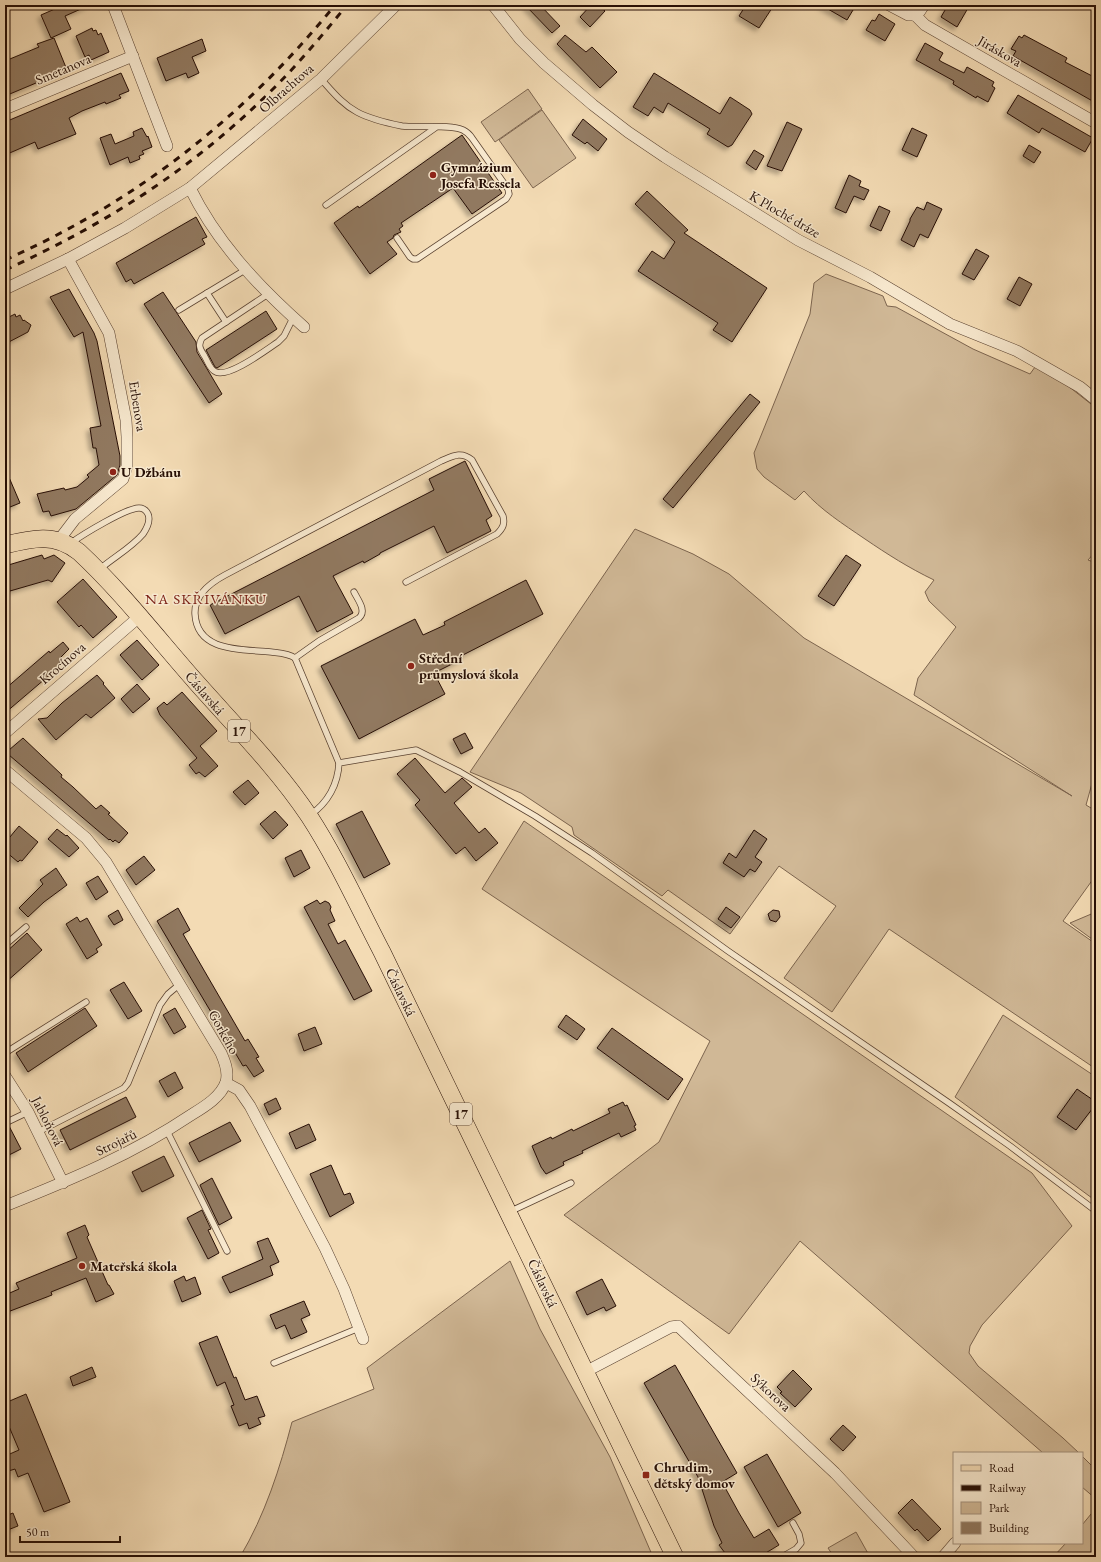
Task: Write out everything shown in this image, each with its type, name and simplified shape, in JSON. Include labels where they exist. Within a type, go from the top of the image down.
[{"type":"main road","points":[[5,545],[37,538],[64,542]]},
{"type":"main road","name":"Čáslavská","points":[[64,542],[79,552],[98,570],[285,784],[309,816],[331,853],[378,945],[509,1212],[675,1557]]},
{"type":"street","points":[[114,5],[167,146]]},
{"type":"street","name":"Olbrachtova","points":[[5,290],[68,259],[125,228],[190,188],[321,79],[396,5]]},
{"type":"street","name":"K Ploché dráze","points":[[493,5],[520,39],[544,63],[593,106],[671,161],[798,240],[870,277],[950,324],[1017,351],[1080,387],[1096,400]]},
{"type":"street","name":"Jiráskova","points":[[889,5],[908,15],[915,15],[925,25],[1096,124]]},
{"type":"street","points":[[915,15],[924,5]]},
{"type":"street","name":"Smetanova","points":[[5,109],[133,56]]},
{"type":"street","points":[[190,188],[216,230],[245,270],[304,328]]},
{"type":"street","name":"Erbenova","points":[[64,542],[75,520],[123,479],[128,466],[128,437],[126,420],[109,333],[68,259]]},
{"type":"street","name":"Krocínova","points":[[5,733],[139,617]]},
{"type":"street","name":"Gorkého","points":[[5,770],[86,838],[115,875],[224,1060],[227,1073],[226,1083]]},
{"type":"street","name":"Jabloňová","points":[[5,1076],[28,1112],[62,1183]]},
{"type":"street","points":[[226,1083],[239,1090],[250,1106],[325,1248],[344,1288],[363,1339]]},
{"type":"street","name":"Strojařů","points":[[5,1206],[104,1165],[145,1144],[210,1102],[221,1091],[226,1083]]},
{"type":"street","name":"Sýkorova","points":[[585,1372],[671,1327],[678,1326],[835,1473],[914,1557]]},
{"type":"street","points":[[943,1557],[954,1544]]},
{"type":"lane","points":[[321,79],[338,98],[357,112],[400,126],[418,128],[457,128],[468,132],[508,189],[509,194],[506,199],[417,259],[410,257],[397,238]]},
{"type":"lane","points":[[326,205],[436,127]]},
{"type":"lane","points":[[179,310],[245,270]]},
{"type":"lane","points":[[207,293],[226,322]]},
{"type":"lane","points":[[268,294],[202,338],[199,346],[213,370],[220,373],[226,373],[278,342],[284,336],[293,318]]},
{"type":"lane","points":[[309,816],[325,802],[329,795],[338,773],[339,763],[295,658],[286,654],[224,648],[216,645],[207,639],[198,627],[195,619],[195,611],[200,595],[210,584],[225,574],[441,461],[460,454],[467,455],[472,460],[503,516],[505,523],[497,534],[406,582]]},
{"type":"lane","points":[[64,542],[80,536],[125,513],[138,508],[144,509],[148,513],[150,520],[144,532],[130,546],[98,570]]},
{"type":"lane","points":[[295,658],[319,641],[362,615],[363,611],[354,592]]},
{"type":"lane","points":[[339,763],[416,750],[460,772],[535,816],[592,853],[728,951],[949,1103],[1010,1146],[1096,1211]]},
{"type":"lane","points":[[5,946],[26,927]]},
{"type":"lane","points":[[38,1132],[124,1088],[128,1083],[160,1005],[168,994],[180,984]]},
{"type":"lane","points":[[5,1053],[86,1002]]},
{"type":"lane","points":[[5,1123],[28,1112]]},
{"type":"lane","points":[[167,1131],[227,1251]]},
{"type":"lane","points":[[509,1212],[571,1184]]},
{"type":"lane","points":[[274,1363],[359,1328]]},
{"type":"lane","points":[[782,1557],[796,1549],[801,1543],[800,1534],[794,1523]]},
{"type":"green space","points":[[528,89],[542,109],[495,142],[481,122]]},
{"type":"green space","points":[[542,110],[576,158],[533,188],[499,140]]},
{"type":"green space","points":[[826,274],[883,296],[887,306],[896,307],[973,349],[1030,374],[1035,367],[1063,382],[1096,408],[1096,551],[1088,560],[1096,563],[1096,769],[1086,805],[1096,811],[1096,875],[1063,921],[1096,944],[1096,1069],[889,929],[832,1012],[784,978],[836,906],[779,866],[730,934],[668,890],[662,896],[574,835],[572,827],[521,793],[470,772],[635,529],[693,554],[729,574],[804,638],[1072,796],[914,695],[918,678],[956,627],[929,601],[925,592],[934,580],[898,561],[849,528],[825,511],[804,491],[795,500],[764,477],[757,469],[754,453],[810,314],[814,283]]},
{"type":"green space","points":[[524,821],[1032,1173],[1072,1226],[982,1325],[970,1346],[969,1353],[978,1366],[1078,1452],[1042,1452],[800,1241],[729,1334],[564,1215],[659,1142],[710,1041],[482,889]]},
{"type":"green space","points":[[1096,912],[1096,942],[1070,923]]},
{"type":"green space","points":[[1003,1015],[1096,1077],[1096,1201],[955,1097]]},
{"type":"green space","points":[[510,1261],[540,1329],[610,1457],[653,1557],[240,1557],[257,1525],[271,1491],[292,1422],[374,1389],[367,1368]]},
{"type":"green space","points":[[1083,1457],[1096,1470],[1096,1499],[1083,1488]]},
{"type":"green space","points":[[1096,1508],[1096,1557],[1053,1557],[1065,1544],[1083,1544],[1083,1524]]},
{"type":"green space","points":[[856,1532],[870,1557],[834,1557],[828,1548]]},
{"type":"building","points":[[64,5],[90,5],[65,16],[71,29],[51,38],[41,15]]},
{"type":"building","points":[[525,5],[540,5],[560,26],[552,33]]},
{"type":"building","points":[[591,5],[598,5],[605,11],[590,27],[580,17]]},
{"type":"building","points":[[746,5],[774,5],[759,28],[739,16]]},
{"type":"building","points":[[821,5],[856,5],[847,20]]},
{"type":"building","points":[[948,5],[962,5],[968,8],[957,27],[941,17]]},
{"type":"building","points":[[879,14],[895,24],[885,41],[866,30],[872,20],[875,21]]},
{"type":"building","points":[[92,28],[93,31],[96,30],[98,35],[101,33],[109,52],[91,60],[89,55],[85,57],[76,36]]},
{"type":"building","points":[[565,35],[586,52],[592,47],[617,72],[600,88],[557,44]]},
{"type":"building","points":[[1024,35],[1067,58],[1065,62],[1096,78],[1096,103],[1013,56],[1016,51],[1011,49],[1019,36],[1022,38]]},
{"type":"building","points":[[54,38],[67,70],[5,96],[5,61],[39,47],[37,44]]},
{"type":"building","points":[[202,39],[206,51],[192,57],[199,73],[188,78],[186,73],[166,81],[157,58]]},
{"type":"building","points":[[925,43],[943,53],[939,60],[942,62],[964,73],[967,67],[994,82],[992,86],[995,88],[988,102],[977,96],[976,98],[953,84],[954,81],[916,60]]},
{"type":"building","points":[[121,73],[129,91],[119,95],[121,98],[106,104],[105,102],[69,118],[76,134],[38,149],[35,142],[5,155],[5,122]]},
{"type":"building","points":[[654,73],[720,114],[730,97],[750,110],[752,114],[732,145],[728,147],[707,134],[710,129],[668,103],[663,113],[654,107],[648,116],[633,107]]},
{"type":"building","points":[[1018,95],[1093,138],[1085,152],[1042,128],[1039,133],[1007,113]]},
{"type":"building","points":[[583,119],[607,139],[598,151],[587,142],[585,144],[572,135]]},
{"type":"building","points":[[787,122],[802,129],[782,171],[767,166]]},
{"type":"building","points":[[142,128],[147,137],[148,136],[152,147],[142,151],[144,154],[139,156],[140,159],[130,163],[128,157],[110,165],[100,138],[111,134],[115,144],[134,136],[133,132]]},
{"type":"building","points":[[912,128],[927,135],[917,157],[902,150]]},
{"type":"building","points":[[462,135],[502,193],[472,214],[453,188],[401,223],[403,226],[399,229],[401,232],[394,235],[393,238],[387,242],[397,254],[370,274],[334,223],[358,206],[359,208]]},
{"type":"building","points":[[1029,145],[1041,152],[1034,163],[1023,156]]},
{"type":"building","points":[[754,150],[764,156],[756,170],[746,163]]},
{"type":"building","points":[[849,175],[861,181],[859,186],[869,190],[864,200],[854,196],[846,213],[835,208]]},
{"type":"building","points":[[647,191],[688,230],[684,233],[767,288],[732,342],[713,330],[718,323],[638,271],[652,251],[664,259],[675,242],[635,204]]},
{"type":"building","points":[[927,202],[942,209],[928,238],[920,234],[914,247],[901,240],[917,207],[924,210]]},
{"type":"building","points":[[879,206],[890,211],[881,231],[870,226]]},
{"type":"building","points":[[196,217],[207,237],[202,239],[205,244],[134,284],[131,279],[126,282],[116,263]]},
{"type":"building","points":[[976,249],[989,256],[974,280],[962,274]]},
{"type":"building","points":[[1019,277],[1032,284],[1020,306],[1007,299]]},
{"type":"building","points":[[69,289],[97,341],[120,456],[120,465],[117,475],[76,509],[51,516],[49,511],[43,512],[37,494],[64,488],[65,490],[77,487],[89,477],[87,475],[99,465],[96,448],[93,448],[90,428],[101,426],[83,332],[74,337],[50,297]]},
{"type":"building","points":[[163,292],[196,342],[197,352],[222,394],[209,403],[144,304]]},
{"type":"building","points":[[266,311],[277,329],[217,368],[215,367],[206,350]]},
{"type":"building","points":[[15,314],[16,317],[20,315],[23,321],[24,320],[31,325],[28,332],[5,344],[5,319]]},
{"type":"building","points":[[750,394],[760,402],[673,508],[663,499]]},
{"type":"building","points":[[465,461],[492,516],[486,520],[491,531],[447,553],[434,526],[380,553],[364,563],[363,561],[333,576],[353,613],[317,632],[299,596],[225,634],[210,605],[434,490],[429,479]]},
{"type":"building","points":[[5,468],[20,503],[5,509]]},
{"type":"building","points":[[42,555],[44,559],[54,555],[65,563],[52,582],[48,580],[10,591],[9,588],[5,589],[5,566]]},
{"type":"building","points":[[846,555],[861,565],[834,606],[818,596]]},
{"type":"building","points":[[83,579],[117,617],[93,638],[81,625],[79,627],[57,602]]},
{"type":"building","points":[[526,580],[543,614],[461,656],[462,659],[434,673],[445,694],[359,739],[321,666],[415,619],[423,635],[445,625],[444,622]]},
{"type":"building","points":[[137,640],[159,665],[142,680],[120,655]]},
{"type":"building","points":[[63,642],[69,649],[60,658],[59,667],[5,713],[5,689],[49,651],[50,653]]},
{"type":"building","points":[[97,675],[115,698],[91,718],[86,714],[56,740],[38,719],[47,718],[62,703]]},
{"type":"building","points":[[137,684],[150,699],[133,713],[121,699]]},
{"type":"building","points":[[182,692],[217,731],[200,746],[218,766],[205,777],[199,772],[196,774],[189,765],[197,758],[160,715],[157,708],[164,702],[167,705]]},
{"type":"building","points":[[465,733],[473,748],[461,754],[453,739]]},
{"type":"building","points":[[23,738],[62,775],[61,777],[96,809],[101,805],[110,813],[108,814],[128,833],[119,843],[115,840],[113,842],[110,839],[109,840],[9,755],[9,750]]},
{"type":"building","points":[[415,758],[445,793],[462,778],[472,787],[454,803],[479,833],[485,828],[498,843],[476,861],[465,847],[456,854],[415,805],[420,800],[397,774]]},
{"type":"building","points":[[248,780],[259,793],[245,805],[233,792]]},
{"type":"building","points":[[275,811],[288,825],[273,839],[260,824]]},
{"type":"building","points":[[362,811],[390,864],[364,878],[336,824]]},
{"type":"building","points":[[19,826],[38,842],[22,861],[20,860],[18,862],[5,851],[5,843]]},
{"type":"building","points":[[57,829],[66,836],[67,835],[79,848],[69,857],[48,839]]},
{"type":"building","points":[[754,830],[767,839],[755,857],[762,862],[755,872],[750,869],[744,877],[723,863],[729,853],[736,858]]},
{"type":"building","points":[[301,850],[310,868],[294,877],[285,858]]},
{"type":"building","points":[[144,856],[155,870],[136,885],[126,870]]},
{"type":"building","points":[[56,868],[67,885],[44,902],[28,917],[19,908],[43,884],[40,880]]},
{"type":"building","points":[[98,876],[108,892],[96,900],[86,883]]},
{"type":"building","points":[[317,900],[320,904],[325,901],[329,903],[331,907],[330,910],[335,921],[328,924],[338,944],[345,940],[372,991],[354,1000],[304,907]]},
{"type":"building","points":[[726,907],[740,917],[731,928],[718,919]]},
{"type":"building","points":[[178,908],[190,930],[183,934],[245,1041],[248,1039],[259,1057],[256,1058],[264,1071],[254,1077],[246,1065],[243,1066],[157,921]]},
{"type":"building","points":[[118,910],[123,920],[114,925],[108,916]]},
{"type":"building","points":[[773,910],[779,911],[780,917],[776,922],[770,920],[768,914]]},
{"type":"building","points":[[77,917],[80,922],[87,918],[102,945],[96,949],[98,952],[87,959],[66,924]]},
{"type":"building","points":[[27,933],[42,950],[5,983],[5,953]]},
{"type":"building","points":[[124,982],[142,1011],[128,1019],[110,990]]},
{"type":"building","points":[[85,1008],[97,1026],[28,1072],[16,1053]]},
{"type":"building","points":[[175,1008],[186,1027],[174,1034],[163,1015]]},
{"type":"building","points":[[566,1015],[585,1029],[577,1040],[558,1027]]},
{"type":"building","points":[[315,1027],[322,1044],[304,1051],[298,1034]]},
{"type":"building","points":[[612,1028],[683,1079],[668,1100],[597,1048]]},
{"type":"building","points":[[175,1072],[183,1088],[168,1097],[159,1081]]},
{"type":"building","points":[[1077,1089],[1096,1102],[1096,1104],[1076,1130],[1057,1117]]},
{"type":"building","points":[[126,1097],[136,1117],[70,1150],[60,1130]]},
{"type":"building","points":[[276,1098],[281,1109],[269,1115],[264,1104]]},
{"type":"building","points":[[623,1102],[625,1106],[627,1105],[636,1125],[634,1126],[636,1130],[621,1137],[619,1133],[582,1151],[583,1153],[563,1162],[564,1165],[546,1174],[541,1167],[532,1146],[551,1137],[552,1139],[572,1129],[573,1131],[610,1113],[608,1109]]},
{"type":"building","points":[[230,1122],[241,1141],[199,1162],[189,1143]]},
{"type":"building","points":[[309,1124],[316,1140],[296,1149],[289,1133]]},
{"type":"building","points":[[9,1126],[21,1149],[5,1157],[5,1127]]},
{"type":"building","points":[[164,1156],[174,1176],[142,1192],[132,1172]]},
{"type":"building","points":[[331,1165],[344,1195],[350,1193],[354,1203],[330,1217],[310,1174]]},
{"type":"building","points":[[212,1178],[232,1218],[219,1225],[200,1185]]},
{"type":"building","points":[[202,1210],[211,1229],[208,1230],[219,1253],[208,1259],[187,1218]]},
{"type":"building","points":[[85,1225],[89,1235],[87,1237],[108,1285],[114,1294],[96,1302],[86,1278],[51,1292],[52,1295],[5,1313],[5,1295],[19,1289],[16,1283],[77,1258],[67,1233]]},
{"type":"building","points":[[268,1238],[279,1262],[270,1266],[273,1275],[230,1293],[222,1277],[263,1259],[257,1242]]},
{"type":"building","points":[[184,1276],[186,1281],[195,1277],[201,1294],[182,1302],[174,1281]]},
{"type":"building","points":[[602,1279],[616,1306],[606,1311],[604,1307],[587,1315],[576,1292]]},
{"type":"building","points":[[304,1301],[310,1315],[301,1319],[307,1332],[291,1339],[285,1325],[276,1329],[270,1315]]},
{"type":"building","points":[[217,1336],[234,1378],[236,1377],[245,1400],[257,1396],[265,1416],[258,1418],[261,1424],[249,1429],[247,1423],[239,1426],[231,1406],[234,1405],[225,1382],[217,1386],[199,1343]]},
{"type":"building","points":[[675,1365],[737,1473],[722,1482],[739,1513],[754,1538],[769,1529],[779,1545],[759,1557],[728,1557],[719,1545],[722,1543],[714,1526],[698,1477],[644,1383]]},
{"type":"building","points":[[92,1367],[96,1377],[73,1386],[70,1377]]},
{"type":"building","points":[[793,1370],[812,1389],[795,1407],[780,1393],[782,1392],[777,1387]]},
{"type":"building","points":[[26,1394],[70,1502],[44,1512],[28,1473],[18,1477],[15,1469],[5,1472],[5,1456],[19,1450],[5,1417],[5,1403]]},
{"type":"building","points":[[843,1425],[856,1437],[843,1451],[830,1439]]},
{"type":"building","points":[[767,1454],[801,1513],[778,1527],[744,1467]]},
{"type":"building","points":[[912,1499],[941,1529],[928,1541],[917,1529],[915,1531],[898,1513]]},
{"type":"building","points":[[13,1513],[18,1526],[5,1531],[5,1516]]},
{"type":"railway","points":[[5,260],[53,237],[99,211],[143,183],[185,152],[226,119],[264,84],[335,5]]},
{"type":"railway","points":[[5,270],[43,252],[114,213],[181,168],[213,143],[275,87],[303,57],[347,5]]},
{"type":"place","name":"Gymnázium Josefa Ressela","points":[[433,175]]},
{"type":"place","name":"U Džbánu","points":[[113,472]]},
{"type":"place","name":"Střední průmyslová škola","points":[[411,666]]},
{"type":"place","name":"Mateřská škola","points":[[82,1266]]},
{"type":"place","name":"Chrudim, dětský domov","points":[[646,1475]]},
{"type":"district","name":"NA SKŘIVÁNKU","points":[[206,598]]}]
